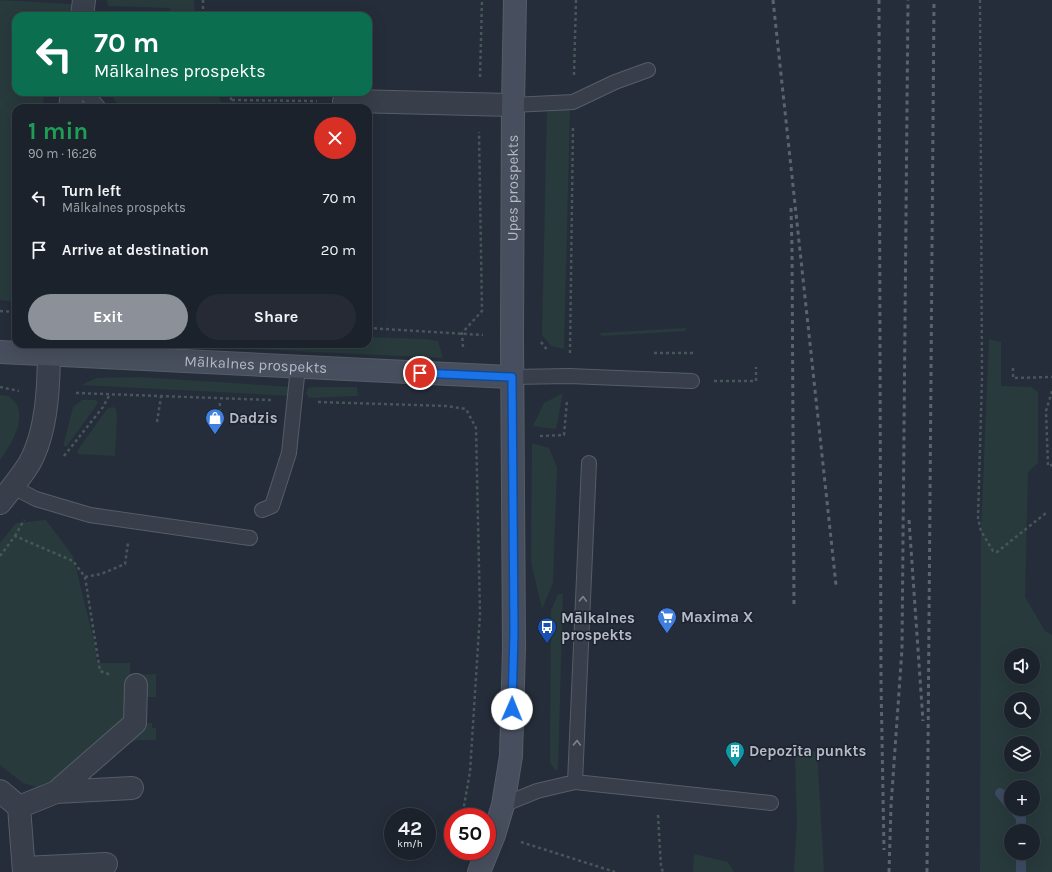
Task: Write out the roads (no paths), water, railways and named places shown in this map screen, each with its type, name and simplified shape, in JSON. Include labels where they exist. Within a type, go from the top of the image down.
[{"type":"main road","name":"Upes prospekts","points":[[479,872],[494,835],[503,805],[511,756],[514,655],[512,336],[515,0]]},
{"type":"main road","name":"Mālkalnes prospekts","points":[[0,352],[49,350],[298,367],[512,377]]},
{"type":"street","points":[[82,12],[84,0]]},
{"type":"street","points":[[344,103],[513,105]]},
{"type":"street","points":[[6,495],[29,463],[40,435],[48,393],[49,350]]},
{"type":"street","points":[[56,792],[135,723],[136,685]]},
{"type":"street","points":[[19,807],[56,792],[132,788]]},
{"type":"street","points":[[0,791],[19,807],[24,870],[106,864]]},
{"type":"lane","points":[[513,105],[573,102],[615,82],[648,70]]},
{"type":"lane","points":[[88,96],[96,104]]},
{"type":"lane","points":[[262,510],[272,506],[289,454],[298,367]]},
{"type":"lane","points":[[512,377],[569,376],[692,381]]},
{"type":"lane","points":[[575,782],[589,463]]},
{"type":"lane","points":[[6,495],[36,500],[90,515],[250,538]]},
{"type":"lane","points":[[503,805],[537,791],[575,782],[771,803]]},
{"type":"waterway","points":[[1000,793],[1004,798]]},
{"type":"waterway","points":[[1019,816],[1021,824]]},
{"type":"waterway","points":[[1021,860],[1021,872]]},
{"type":"railway","points":[[773,0],[836,585]]},
{"type":"railway","points":[[879,0],[881,683],[884,850]]},
{"type":"railway","points":[[889,872],[891,806],[902,649],[908,0]]},
{"type":"railway","points":[[927,872],[934,0]]},
{"type":"railway","points":[[791,208],[794,608]]},
{"type":"railway","points":[[909,520],[923,721]]},
{"type":"place","name":"Dadzis","points":[[215,435]]},
{"type":"place","name":"Maxima X","points":[[667,634]]},
{"type":"place","name":"Mālkalnes prospekts","points":[[547,644]]},
{"type":"place","name":"Depozīta punkts","points":[[735,768]]}]
